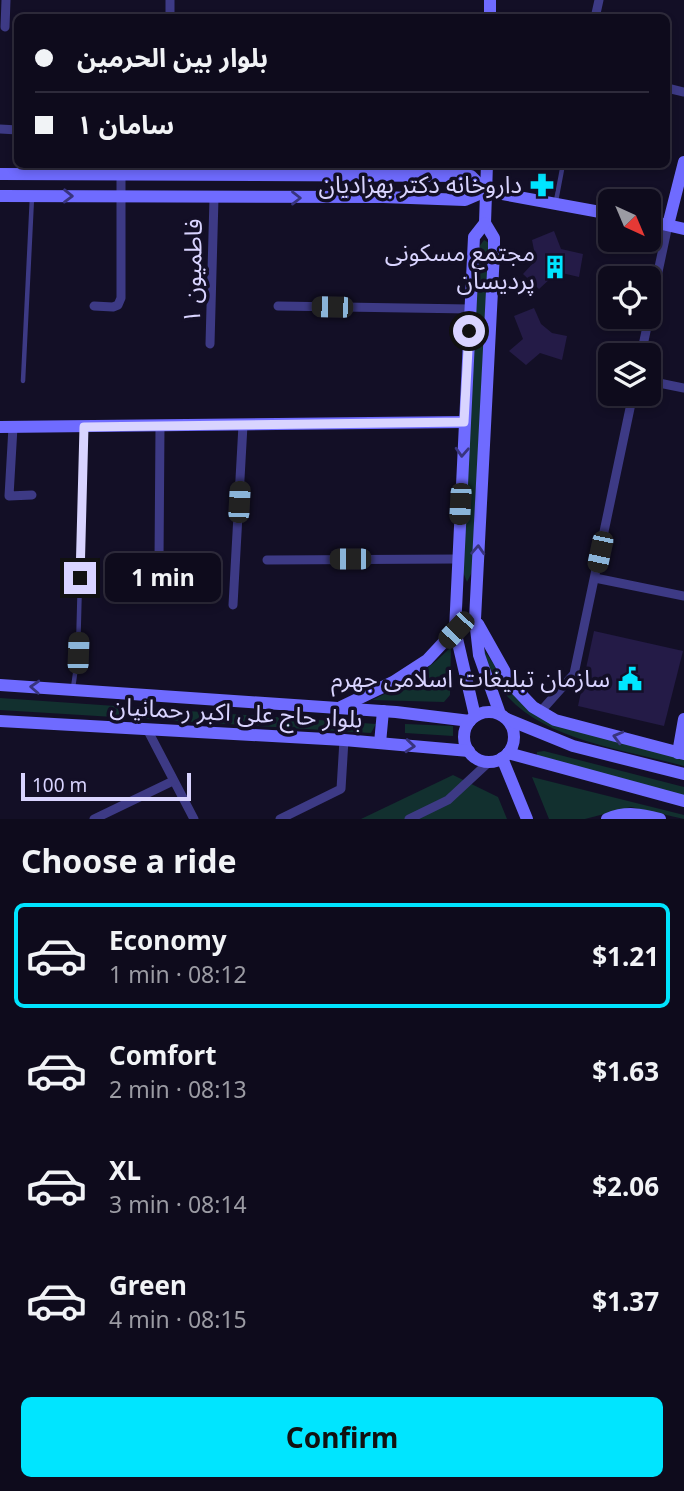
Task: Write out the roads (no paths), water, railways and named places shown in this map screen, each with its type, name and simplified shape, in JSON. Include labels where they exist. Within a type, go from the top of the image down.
[{"type":"main road","points":[[668,225],[684,162]]},
{"type":"main road","points":[[487,168],[485,223],[494,238],[494,245],[475,619],[480,655],[503,716],[511,725],[514,739],[500,758]]},
{"type":"main road","points":[[0,174],[121,174],[167,169],[378,170],[471,176],[486,191]]},
{"type":"main road","points":[[442,176],[445,183],[442,199]]},
{"type":"main road","points":[[0,196],[383,197],[465,200],[486,191],[598,211]]},
{"type":"main road","points":[[485,223],[474,237],[457,589],[456,630],[472,718],[464,736],[469,751],[474,757],[500,758],[684,801]]},
{"type":"main road","points":[[662,224],[684,229]]},
{"type":"main road","points":[[7,427],[464,422]]},
{"type":"main road","points":[[457,589],[476,588]]},
{"type":"main road","points":[[475,619],[513,686],[555,720],[681,754],[684,719]]},
{"type":"main road","points":[[338,708],[393,682],[427,660],[456,630]]},
{"type":"main road","name":"بلوار حاج علی اکبر رحمانیان","points":[[0,685],[472,718]]},
{"type":"main road","points":[[380,743],[383,711]]},
{"type":"main road","points":[[472,718],[492,712],[573,746],[684,774]]},
{"type":"main road","name":"بلوار حاج علی اکبر رحمانیان","points":[[0,720],[344,740],[469,751]]},
{"type":"main road","points":[[500,758],[527,819]]},
{"type":"main road","points":[[607,819],[618,814],[637,814],[660,819]]},
{"type":"street","points":[[2,27],[5,0]]},
{"type":"street","points":[[94,306],[113,307],[118,305],[121,299],[121,174]]},
{"type":"street","name":"فاطمیون ۱","points":[[211,344],[214,198]]},
{"type":"street","points":[[659,266],[668,225]]},
{"type":"street","points":[[278,306],[470,309]]},
{"type":"street","points":[[661,383],[684,388]]},
{"type":"street","points":[[541,711],[574,674],[631,406]]},
{"type":"street","points":[[233,605],[243,425]]},
{"type":"street","points":[[159,561],[160,426]]},
{"type":"street","points":[[7,427],[9,496],[32,495]]},
{"type":"street","points":[[267,560],[458,559]]},
{"type":"street","points":[[142,560],[211,563]]},
{"type":"street","points":[[595,578],[684,596]]},
{"type":"street","points":[[147,729],[194,819]]},
{"type":"street","points":[[280,819],[341,789],[344,740]]},
{"type":"street","points":[[408,819],[448,800],[500,758]]},
{"type":"street","points":[[94,819],[173,781]]},
{"type":"lane","points":[[556,203],[562,168]]},
{"type":"lane","points":[[23,382],[32,196]]},
{"type":"lane","points":[[73,689],[78,653],[84,427]]},
{"type":"place","name":"داروخانه دکتر بهزادیان","points":[[542,185]]},
{"type":"place","name":"مجتمع مسکونی پردیسان","points":[[555,267]]},
{"type":"place","name":"سازمان تبلیغات اسلامی جهرم","points":[[630,679]]}]
